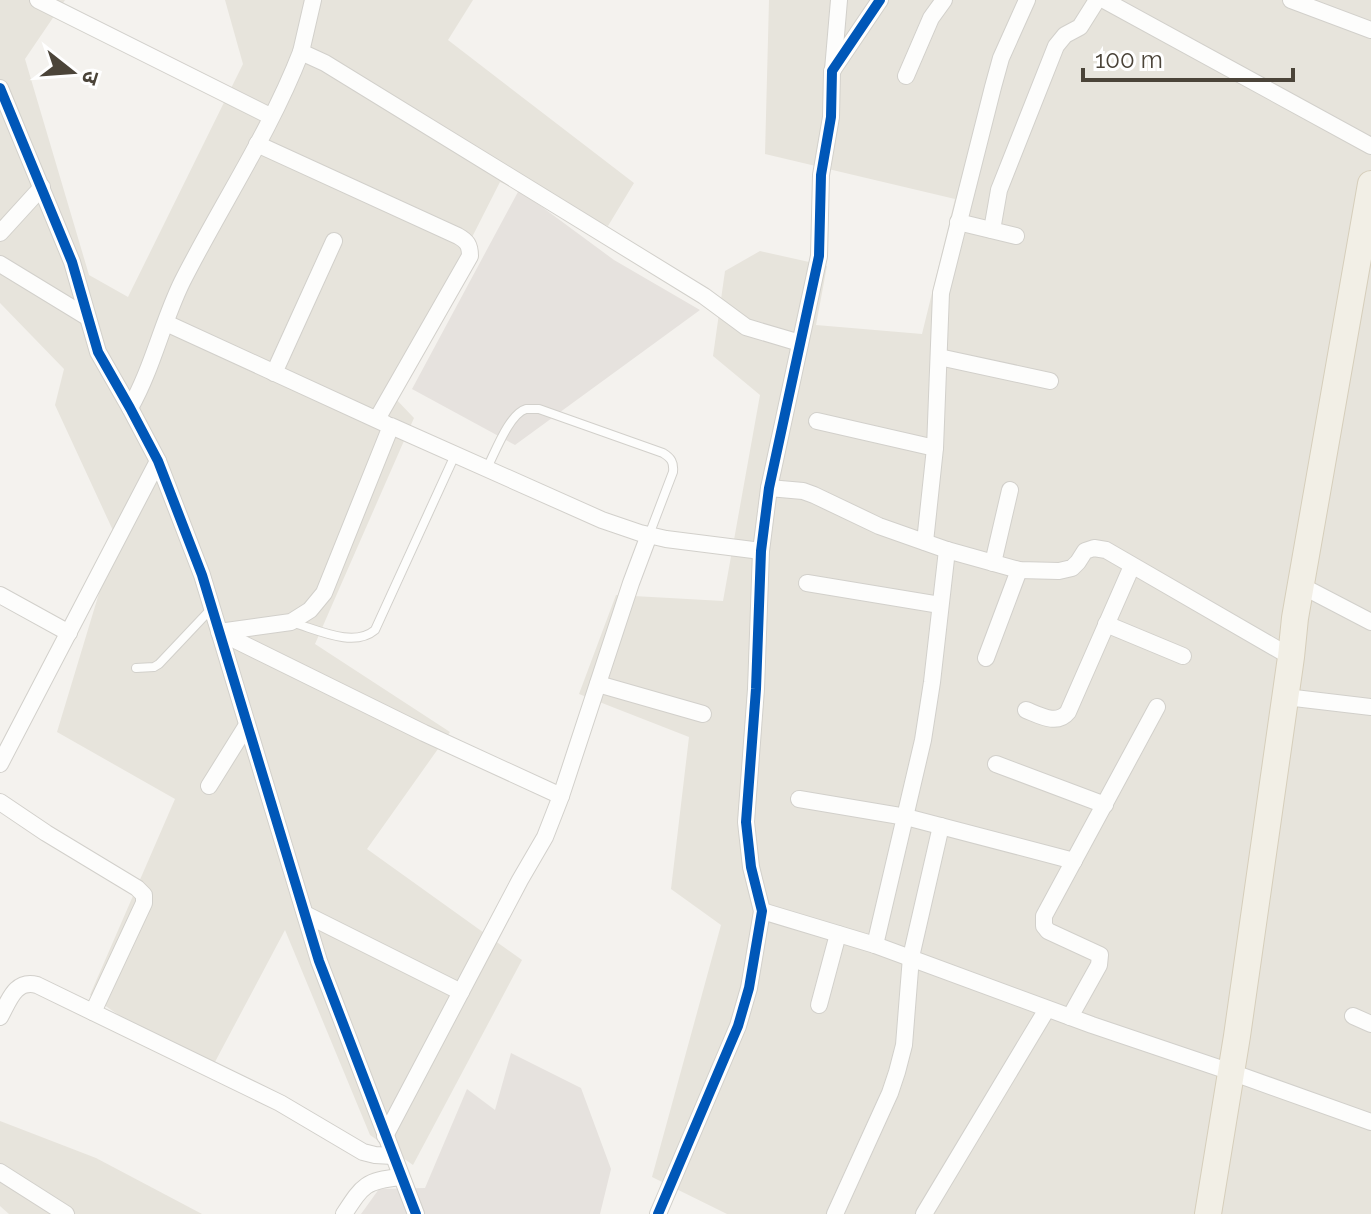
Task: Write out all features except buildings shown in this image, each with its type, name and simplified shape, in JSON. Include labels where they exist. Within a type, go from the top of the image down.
[{"type":"main road","points":[[1208,1214],[1286,697],[1295,618],[1371,184]]},
{"type":"street","points":[[38,0],[270,116]]},
{"type":"street","points":[[130,408],[147,376],[182,284],[293,71],[301,52],[313,0]]},
{"type":"street","points":[[658,1214],[738,1026],[749,988],[762,911],[751,867],[746,822],[756,689],[761,551],[769,488],[820,242],[821,175],[831,117],[839,0]]},
{"type":"street","points":[[832,71],[880,0]]},
{"type":"street","points":[[906,76],[931,18],[944,0]]},
{"type":"street","points":[[925,542],[935,448],[941,293],[1001,58],[1027,0]]},
{"type":"street","points":[[992,230],[999,190],[1056,46],[1065,35],[1080,27],[1097,0]]},
{"type":"street","points":[[1104,0],[1371,146]]},
{"type":"street","points":[[1291,0],[1371,30]]},
{"type":"street","points":[[301,52],[325,63],[704,296],[746,327],[800,343]]},
{"type":"street","points":[[0,88],[72,262],[98,352],[158,461],[202,575],[319,961],[416,1214]]},
{"type":"street","points":[[219,632],[291,622],[310,610],[324,593],[384,423],[470,256],[466,241],[458,236],[257,144]]},
{"type":"street","points":[[0,233],[42,187]]},
{"type":"street","points":[[958,222],[1016,236]]},
{"type":"street","points":[[274,373],[334,241]]},
{"type":"street","points":[[0,264],[87,317]]},
{"type":"street","points":[[166,323],[602,520],[666,539],[761,551]]},
{"type":"street","points":[[939,357],[1050,381]]},
{"type":"street","points":[[817,421],[935,448]]},
{"type":"street","points":[[0,764],[158,461]]},
{"type":"street","points":[[769,488],[803,491],[879,526],[947,550],[1019,570],[1059,571],[1072,568],[1085,551],[1094,548],[1106,550],[1291,657]]},
{"type":"street","points":[[993,563],[1010,490]]},
{"type":"street","points":[[385,1136],[545,837],[649,535]]},
{"type":"street","points":[[875,945],[923,740],[947,550]]},
{"type":"street","points":[[1026,710],[1052,719],[1063,718],[1068,712],[1132,566]]},
{"type":"street","points":[[986,658],[1019,570]]},
{"type":"street","points":[[807,583],[940,605]]},
{"type":"street","points":[[1302,586],[1371,622]]},
{"type":"street","points":[[0,595],[69,633]]},
{"type":"street","points":[[1106,624],[1183,656]]},
{"type":"street","points":[[219,632],[424,733],[561,796]]},
{"type":"street","points":[[598,684],[703,714]]},
{"type":"street","points":[[1286,697],[1371,707]]},
{"type":"street","points":[[1070,1017],[1099,965],[1100,955],[1048,931],[1043,921],[1157,707]]},
{"type":"street","points":[[209,786],[247,725]]},
{"type":"street","points":[[996,764],[1105,805]]},
{"type":"street","points":[[799,799],[906,817],[1074,861]]},
{"type":"street","points":[[0,802],[144,895],[144,903],[93,1012]]},
{"type":"street","points":[[835,1214],[897,1072],[904,1045],[911,957],[941,826]]},
{"type":"street","points":[[762,911],[911,957],[1047,1009],[1371,1122]]},
{"type":"street","points":[[305,914],[461,992]]},
{"type":"street","points":[[819,1005],[838,934]]},
{"type":"street","points":[[0,1017],[16,989],[22,984],[37,985],[280,1103],[363,1152],[393,1156]]},
{"type":"street","points":[[924,1214],[1047,1009]]},
{"type":"street","points":[[1353,1016],[1371,1024]]},
{"type":"street","points":[[0,1172],[66,1214]]},
{"type":"street","points":[[344,1214],[355,1197],[375,1180],[400,1177]]},
{"type":"lane","points":[[487,468],[512,420],[527,409],[539,409],[663,453],[670,458],[673,472],[649,535]]},
{"type":"lane","points":[[291,622],[343,637],[357,638],[375,630],[455,454]]},
{"type":"lane","points":[[136,668],[159,664],[212,608]]},
{"type":"shaded area","points":[[0,0],[65,0],[25,59],[89,275],[128,297],[243,64],[225,0],[473,0],[448,40],[634,183],[608,226],[500,182],[392,395],[414,418],[315,644],[450,732],[367,849],[522,960],[413,1165],[370,1135],[285,930],[207,1077],[90,995],[175,799],[57,732],[116,537],[55,405],[64,369],[0,303]]},
{"type":"shaded area","points":[[769,0],[1371,0],[1371,1214],[727,1214],[652,1177],[721,925],[671,889],[689,737],[579,694],[616,595],[723,601],[760,395],[713,356],[725,271],[760,251],[827,266],[816,325],[922,334],[955,199],[765,154]]},
{"type":"shaded area","points":[[519,190],[614,260],[700,310],[515,445],[412,389]]},
{"type":"shaded area","points":[[511,1053],[581,1088],[611,1169],[600,1214],[361,1214],[379,1189],[425,1188],[467,1089],[495,1110]]},
{"type":"shaded area","points":[[0,1121],[96,1158],[202,1214],[9,1214],[0,1206]]},
{"type":"cycle path","points":[[658,1214],[738,1026],[749,988],[762,911],[751,867],[746,822],[756,689],[761,551],[769,488],[819,256],[821,175],[831,117],[832,71],[880,0]]},
{"type":"cycle path","points":[[0,88],[72,262],[98,352],[158,461],[202,575],[319,961],[416,1214]]}]
